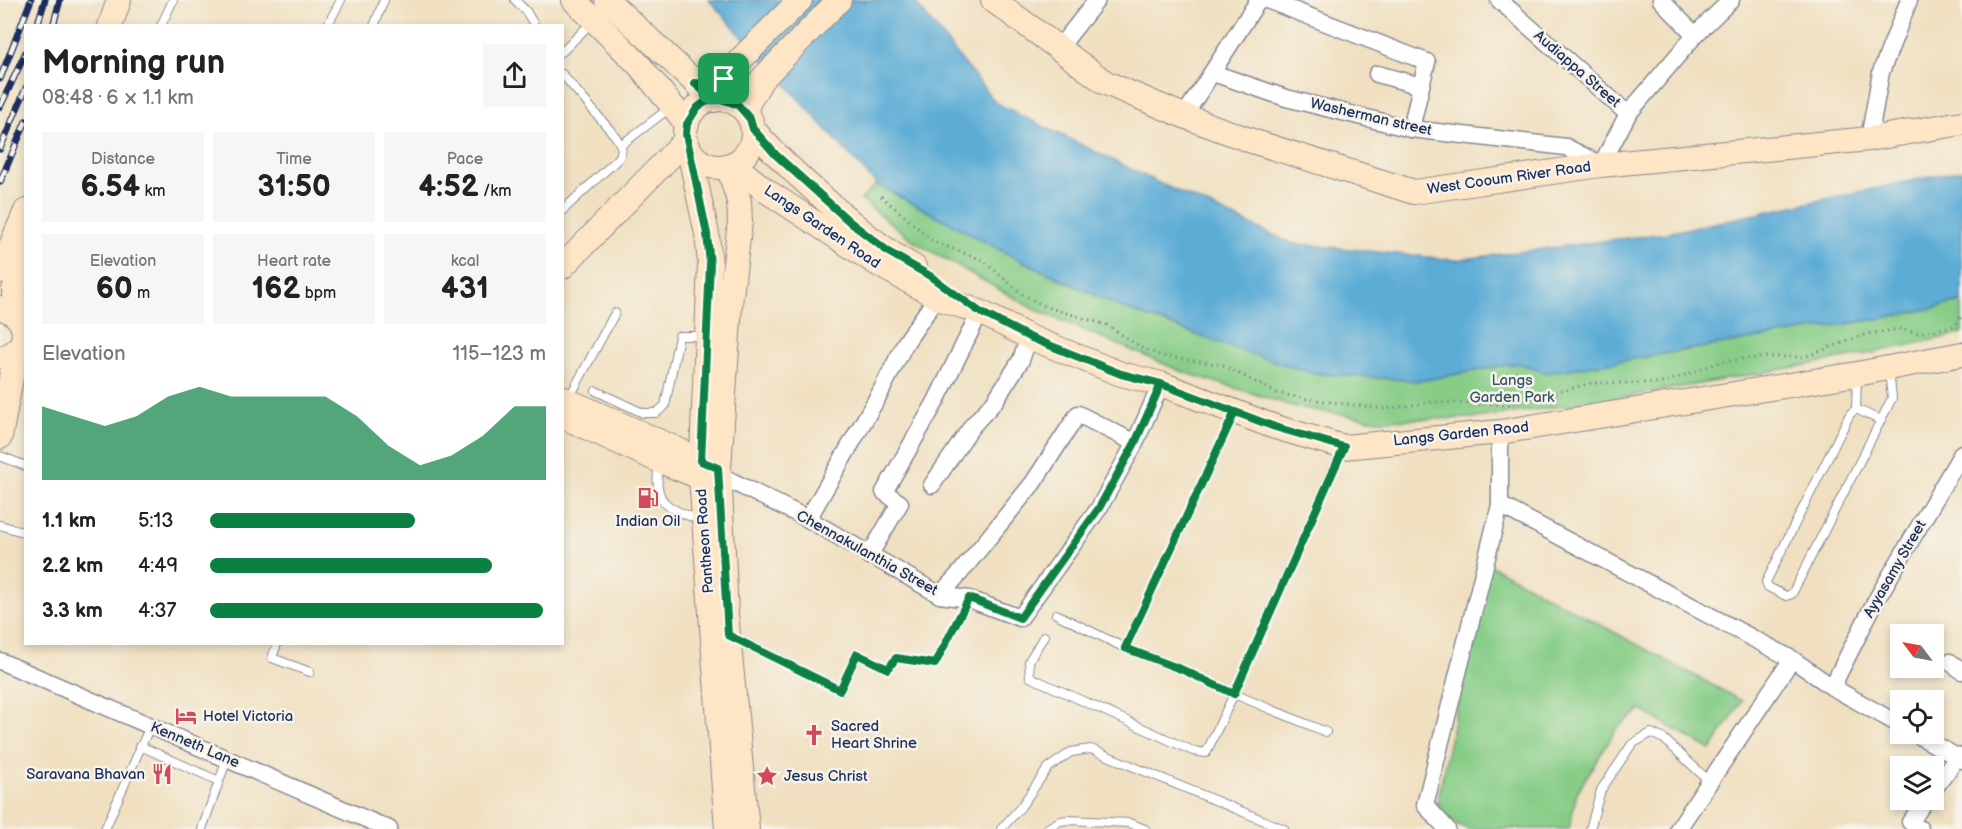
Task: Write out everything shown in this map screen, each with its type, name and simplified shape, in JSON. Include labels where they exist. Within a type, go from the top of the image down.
[{"type":"main road","points":[[97,24],[105,0]]},
{"type":"main road","points":[[111,24],[119,0]]},
{"type":"main road","points":[[574,0],[600,10],[694,83],[732,102],[748,119]]},
{"type":"main road","points":[[565,259],[684,129],[697,108],[718,93],[740,60],[800,0]]},
{"type":"main road","points":[[600,10],[684,129],[692,153],[704,164],[720,167],[731,165],[749,150],[752,140],[748,119],[755,89],[839,0]]},
{"type":"main road","name":"West Cooum River Road","points":[[993,0],[1106,83],[1184,116],[1252,141],[1414,192],[1601,165],[1869,139],[1961,122]]},
{"type":"main road","name":"Langs Garden Road","points":[[748,119],[776,155],[870,239],[930,276],[980,312]]},
{"type":"main road","name":"Pantheon Road","points":[[684,129],[719,310],[707,336],[712,474],[747,829]]},
{"type":"main road","name":"Pantheon Road","points":[[727,829],[704,521],[712,474],[719,310],[740,219],[739,201],[731,165]]},
{"type":"main road","name":"Langs Garden Road","points":[[731,165],[777,199],[876,263],[937,297],[980,312],[1029,337],[1121,374],[1161,384],[1275,427],[1344,447],[1500,432],[1857,374],[1962,354]]},
{"type":"main road","points":[[740,219],[752,209],[777,199]]},
{"type":"main road","points":[[0,271],[24,216]]},
{"type":"main road","points":[[0,437],[16,331],[14,290],[24,254]]},
{"type":"main road","points":[[564,405],[712,474]]},
{"type":"main road","points":[[564,405],[660,461],[712,474]]},
{"type":"street","points":[[1059,48],[1097,0]]},
{"type":"street","points":[[1184,116],[1256,4],[1261,0]]},
{"type":"street","points":[[1268,0],[1427,62],[1411,129]]},
{"type":"street","name":"Audiappa Street","points":[[1499,0],[1628,114]]},
{"type":"street","points":[[1660,0],[1695,35]]},
{"type":"street","points":[[1601,165],[1628,114],[1695,35],[1731,0]]},
{"type":"street","points":[[1869,139],[1881,72],[1909,0]]},
{"type":"street","name":"Washerman street","points":[[1213,73],[1286,98],[1411,129],[1566,147],[1601,165]]},
{"type":"street","points":[[1377,74],[1421,86]]},
{"type":"street","points":[[808,519],[880,393],[906,342],[937,297]]},
{"type":"street","points":[[869,556],[900,502],[884,492],[935,403],[980,312]]},
{"type":"street","points":[[933,485],[972,426],[994,402],[1021,360],[1029,337]]},
{"type":"street","points":[[939,595],[960,573],[1033,483],[1078,414],[1135,443],[1161,384]]},
{"type":"street","points":[[1447,829],[1425,805],[1500,505],[1500,432]]},
{"type":"street","name":"Chennakulanthia Street","points":[[712,474],[808,519],[939,595],[969,598],[1020,618],[1099,508],[1135,443]]},
{"type":"street","name":"Ayyasamy Street","points":[[1832,687],[1875,602],[1962,453]]},
{"type":"street","points":[[1500,505],[1792,659],[1832,687],[1890,719]]},
{"type":"street","points":[[1676,829],[1792,659]]},
{"type":"street","name":"Kenneth Lane","points":[[0,661],[382,828]]},
{"type":"street","points":[[1934,744],[1960,758],[1944,777]]},
{"type":"street","points":[[1919,810],[1910,822],[1920,829]]},
{"type":"lane","points":[[162,24],[173,0]]},
{"type":"lane","points":[[328,24],[341,0]]},
{"type":"lane","points":[[375,24],[384,0]]},
{"type":"lane","points":[[515,0],[526,11],[534,24]]},
{"type":"lane","points":[[564,50],[600,10]]},
{"type":"lane","points":[[564,76],[621,145],[622,152],[619,158],[564,209]]},
{"type":"lane","points":[[621,145],[684,129]]},
{"type":"lane","points":[[564,405],[615,313]]},
{"type":"lane","points":[[596,391],[644,413],[656,413],[665,406],[679,336],[707,336]]},
{"type":"lane","points":[[1857,374],[1856,409],[1850,414],[1766,582],[1768,587],[1786,596],[1792,594],[1892,398],[1888,368]]},
{"type":"lane","points":[[1856,409],[1880,420]]},
{"type":"lane","points":[[1125,648],[1235,412]]},
{"type":"lane","points":[[1044,636],[1029,661],[1030,677],[1193,751],[1206,753],[1344,447]]},
{"type":"lane","points":[[0,456],[24,465]]},
{"type":"lane","points":[[660,461],[657,490],[662,500],[704,521]]},
{"type":"lane","points":[[0,525],[24,532]]},
{"type":"lane","points":[[728,635],[840,690],[857,654],[888,669],[896,658],[935,664],[969,598]]},
{"type":"lane","points":[[1056,614],[1125,648],[1183,670],[1326,732]]},
{"type":"lane","points":[[277,645],[272,658],[310,672]]},
{"type":"lane","points":[[105,829],[150,726]]},
{"type":"lane","points":[[1590,829],[1601,790],[1632,744],[1651,733],[1664,739],[1710,780],[1676,829]]},
{"type":"lane","points":[[141,746],[219,781]]},
{"type":"lane","points":[[1001,829],[1020,808],[1048,768],[1071,752],[1091,749],[1284,829]]},
{"type":"lane","points":[[202,829],[227,759]]},
{"type":"lane","points":[[1046,829],[1060,821],[1069,820],[1129,823],[1145,829]]},
{"type":"path","points":[[881,196],[934,242],[983,260],[1022,294],[1046,307],[1107,326],[1142,348],[1162,356],[1223,365],[1276,393],[1385,409],[1433,402],[1506,405],[1592,383],[1663,383],[1723,361],[1764,357],[1804,357],[1866,334],[1900,329],[1918,333],[1955,326],[1962,315]]},
{"type":"green space","name":"Langs Garden Park","points":[[876,184],[1014,257],[1120,307],[1242,351],[1312,373],[1419,381],[1518,363],[1546,373],[1895,316],[1962,302],[1962,334],[1857,356],[1620,398],[1476,418],[1377,420],[1296,407],[1183,372],[1032,308],[915,242],[861,200]]},
{"type":"green space","points":[[1486,563],[1742,701],[1711,750],[1641,710],[1617,728],[1577,792],[1569,829],[1467,829],[1450,821],[1437,803]]},
{"type":"water","points":[[709,0],[913,0],[996,103],[1161,184],[1291,243],[1456,260],[1667,233],[1962,170],[1962,302],[1895,316],[1546,373],[1518,363],[1419,381],[1312,373],[1242,351],[1120,307],[1014,257],[876,184]]},
{"type":"railway","points":[[0,79],[31,0]]},
{"type":"railway","points":[[38,24],[45,0]]},
{"type":"railway","points":[[54,24],[60,0]]},
{"type":"railway","points":[[0,107],[24,56]]},
{"type":"railway","points":[[0,149],[24,93]]},
{"type":"railway","points":[[0,182],[24,126]]},
{"type":"place","name":"Indian Oil","points":[[648,498]]},
{"type":"place","name":"Hotel Victoria","points":[[186,716]]},
{"type":"place","name":"Sacred Heart Shrine","points":[[814,735]]},
{"type":"place","name":"Saravana Bhavan","points":[[162,774]]},
{"type":"place","name":"Jesus Christ","points":[[767,776]]},
{"type":"route","points":[[724,79],[710,84],[694,83],[714,100],[732,102],[744,110],[753,129],[776,155],[870,239],[930,276],[980,312],[1029,337],[1121,374],[1161,384],[1235,412],[1125,648],[1183,670],[1234,694],[1344,447],[1275,427],[1161,384],[1135,443],[1099,508],[1020,618],[969,598],[935,664],[896,658],[888,669],[857,654],[840,690],[728,635],[718,468],[701,461],[710,284],[709,250],[686,140],[687,124],[691,115],[705,102],[714,100],[717,99],[724,79]]}]
